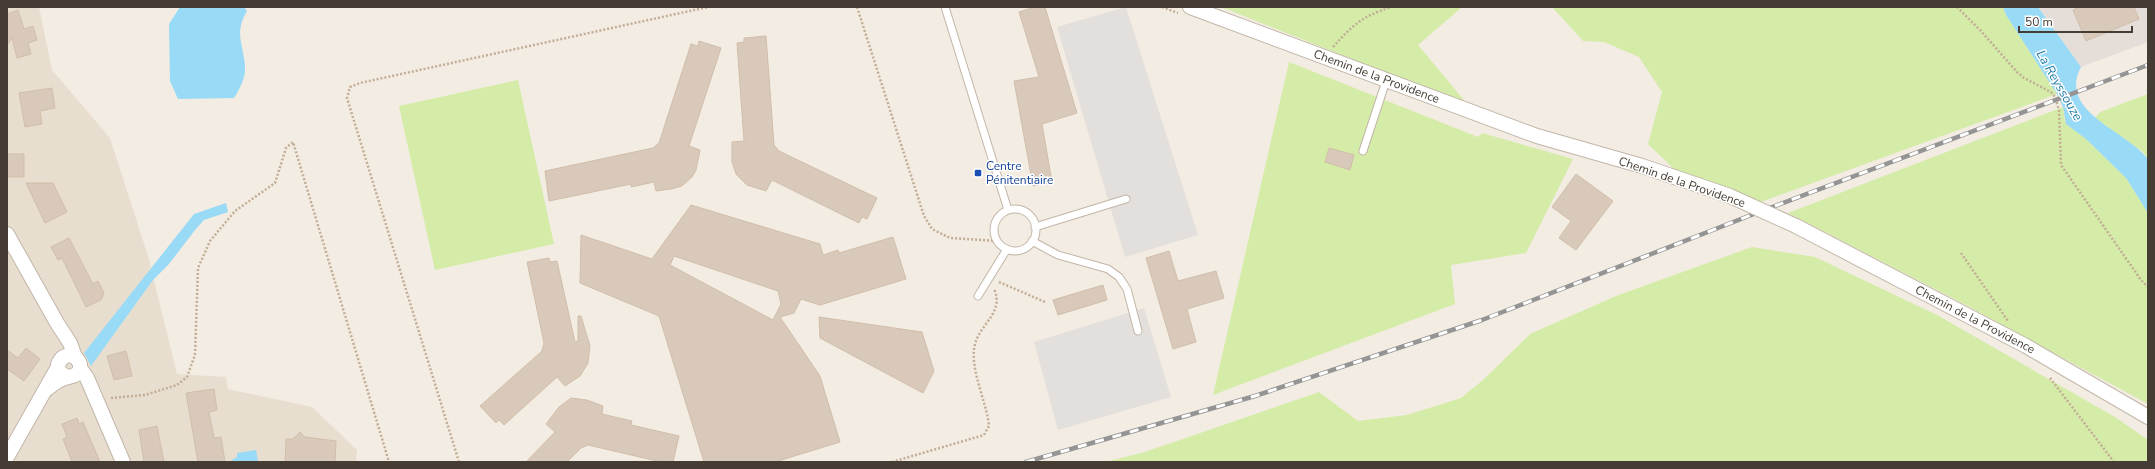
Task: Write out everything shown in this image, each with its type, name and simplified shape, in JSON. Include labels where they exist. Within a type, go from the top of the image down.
[{"type":"street","name":"Chemin de la Providence","points":[[1190,7],[1386,81],[1538,136],[1642,166],[1730,196],[1796,226],[2026,346],[2148,417]]},
{"type":"street","points":[[7,234],[56,323],[69,367],[94,394],[123,462]]},
{"type":"street","points":[[7,457],[46,391],[69,367]]},
{"type":"lane","points":[[945,7],[1008,210]]},
{"type":"lane","points":[[1362,151],[1386,81]]},
{"type":"lane","points":[[1035,227],[1126,199]]},
{"type":"lane","points":[[1008,210],[1022,210],[1033,220],[1035,227],[1032,241],[1022,250],[1007,249],[997,241],[994,229],[995,223],[998,217],[1008,210]]},
{"type":"lane","points":[[1032,241],[1058,255],[1108,269],[1119,277],[1127,289],[1138,331]]},
{"type":"lane","points":[[978,296],[1007,249]]},
{"type":"path","points":[[459,462],[347,98],[350,87],[360,83],[708,7]]},
{"type":"path","points":[[857,7],[924,216],[932,229],[950,238],[997,241]]},
{"type":"path","points":[[1324,57],[1355,24],[1366,16],[1391,7]]},
{"type":"path","points":[[1958,7],[1982,31],[2017,72],[2035,84],[2051,92],[2058,105],[2059,150],[2064,170],[2141,280],[2148,287]]},
{"type":"path","points":[[94,394],[145,395],[177,385],[187,377],[195,356],[198,268],[210,241],[235,211],[275,183],[286,148],[293,142],[390,462]]},
{"type":"path","points":[[990,278],[1045,302]]},
{"type":"path","points":[[892,462],[984,435],[989,426],[974,362],[976,342],[996,309],[997,295],[990,278]]},
{"type":"shaded area","points":[[7,7],[39,7],[52,70],[110,138],[148,256],[177,374],[226,377],[228,389],[312,407],[357,450],[356,462],[7,462]]},
{"type":"shaded area","points":[[1126,7],[1198,235],[1125,257],[1057,27]]},
{"type":"shaded area","points":[[2038,7],[2148,7],[2148,42],[2081,67]]},
{"type":"shaded area","points":[[1144,308],[1171,397],[1058,430],[1034,342]]},
{"type":"green space","points":[[1221,7],[1462,7],[1418,45],[1468,105]]},
{"type":"green space","points":[[1552,7],[2003,7],[2006,15],[2057,94],[1761,202],[1674,169],[1648,144],[1662,92],[1639,57],[1604,42],[1583,41]]},
{"type":"green space","points":[[1289,62],[1478,137],[1482,133],[1573,159],[1526,253],[1451,265],[1455,304],[1213,395]]},
{"type":"green space","points":[[518,80],[554,244],[435,270],[399,106]]},
{"type":"green space","points":[[2148,94],[2148,159],[2143,152],[2095,118],[2100,112]]},
{"type":"green space","points":[[2063,107],[2065,122],[2086,139],[2126,178],[2148,213],[2148,404],[1964,304],[1788,213]]},
{"type":"green space","points":[[1752,247],[1815,257],[1937,315],[2115,417],[2148,440],[2148,462],[1105,462],[1145,452],[1319,392],[1358,421],[1407,415],[1461,398],[1482,381],[1530,334],[1616,296]]},
{"type":"water","points":[[180,7],[244,7],[247,11],[243,19],[240,32],[245,75],[234,98],[178,99],[170,81],[169,24]]},
{"type":"water","name":"La Reyssouze","points":[[2003,7],[2038,7],[2081,67],[2076,83],[2078,96],[2086,109],[2138,149],[2148,159],[2148,213],[2126,178],[2086,139],[2066,124],[2063,107],[2057,94],[2006,15]]},
{"type":"water","points":[[226,203],[228,212],[204,220],[195,230],[169,264],[153,280],[91,366],[84,353],[194,214]]},
{"type":"water","points":[[256,450],[258,461],[233,462],[232,460],[237,457],[237,453]]},
{"type":"building","points":[[1035,7],[1045,7],[1077,113],[1042,124],[1052,182],[1033,186],[1014,81],[1039,77],[1019,12]]},
{"type":"building","points":[[2080,7],[2134,7],[2139,19],[2086,41],[2073,10]]},
{"type":"building","points":[[18,10],[24,29],[33,26],[37,40],[28,43],[31,54],[17,58],[12,38],[7,45],[7,14]]},
{"type":"building","points":[[766,36],[774,145],[779,151],[877,198],[867,219],[862,217],[859,223],[772,180],[766,191],[747,185],[736,174],[732,162],[732,142],[744,141],[737,43],[744,42],[744,38]]},
{"type":"building","points":[[699,41],[721,48],[689,146],[700,150],[696,170],[692,177],[682,186],[671,189],[656,191],[654,182],[631,187],[631,184],[549,201],[545,171],[653,148],[659,143],[691,44],[698,46]]},
{"type":"building","points":[[52,88],[55,108],[40,111],[42,124],[25,127],[19,93]]},
{"type":"building","points":[[1329,148],[1354,155],[1350,170],[1325,162]]},
{"type":"building","points":[[7,154],[24,154],[24,177],[7,177]]},
{"type":"building","points":[[1576,174],[1613,201],[1576,250],[1559,238],[1571,221],[1552,207]]},
{"type":"building","points":[[26,183],[53,183],[67,212],[45,223]]},
{"type":"building","points":[[691,205],[820,244],[823,255],[838,250],[839,253],[893,237],[906,279],[820,305],[801,299],[794,313],[780,317],[820,376],[840,442],[775,462],[704,462],[659,316],[580,283],[581,235],[652,259]],"holes":[[[674,256],[778,291],[781,304],[773,320],[670,265]]]},
{"type":"building","points":[[69,238],[93,284],[98,281],[104,293],[101,300],[86,307],[62,258],[58,260],[51,247]]},
{"type":"building","points":[[1169,251],[1178,281],[1216,271],[1224,298],[1187,309],[1196,342],[1173,349],[1146,258]]},
{"type":"building","points":[[549,258],[550,262],[557,261],[575,342],[578,341],[578,316],[581,316],[590,346],[588,363],[580,376],[565,386],[557,377],[504,425],[499,420],[496,423],[480,406],[542,351],[544,343],[527,262]]},
{"type":"building","points":[[1103,285],[1107,300],[1058,315],[1053,300]]},
{"type":"building","points":[[819,317],[922,332],[934,371],[923,393],[820,338]]},
{"type":"building","points":[[26,348],[40,359],[24,381],[7,369],[7,350],[18,358]]},
{"type":"building","points":[[126,351],[132,376],[114,380],[107,356]]},
{"type":"building","points":[[214,389],[217,410],[209,412],[214,438],[221,437],[225,462],[198,462],[186,393]]},
{"type":"building","points":[[571,398],[587,400],[603,406],[602,414],[632,421],[631,425],[679,436],[673,462],[661,462],[588,445],[581,448],[567,462],[526,462],[555,432],[546,424],[559,407]]},
{"type":"building","points":[[77,418],[79,424],[83,422],[100,462],[72,462],[63,439],[67,437],[62,424]]},
{"type":"building","points":[[157,426],[164,462],[144,462],[139,430]]},
{"type":"building","points":[[300,432],[305,437],[336,441],[335,462],[285,462],[286,439],[293,439]]},
{"type":"railway","points":[[1026,462],[1255,396],[1482,320],[1759,212],[2148,65]]},
{"type":"place","name":"Centre Pénitentiaire","points":[[978,173]]}]
